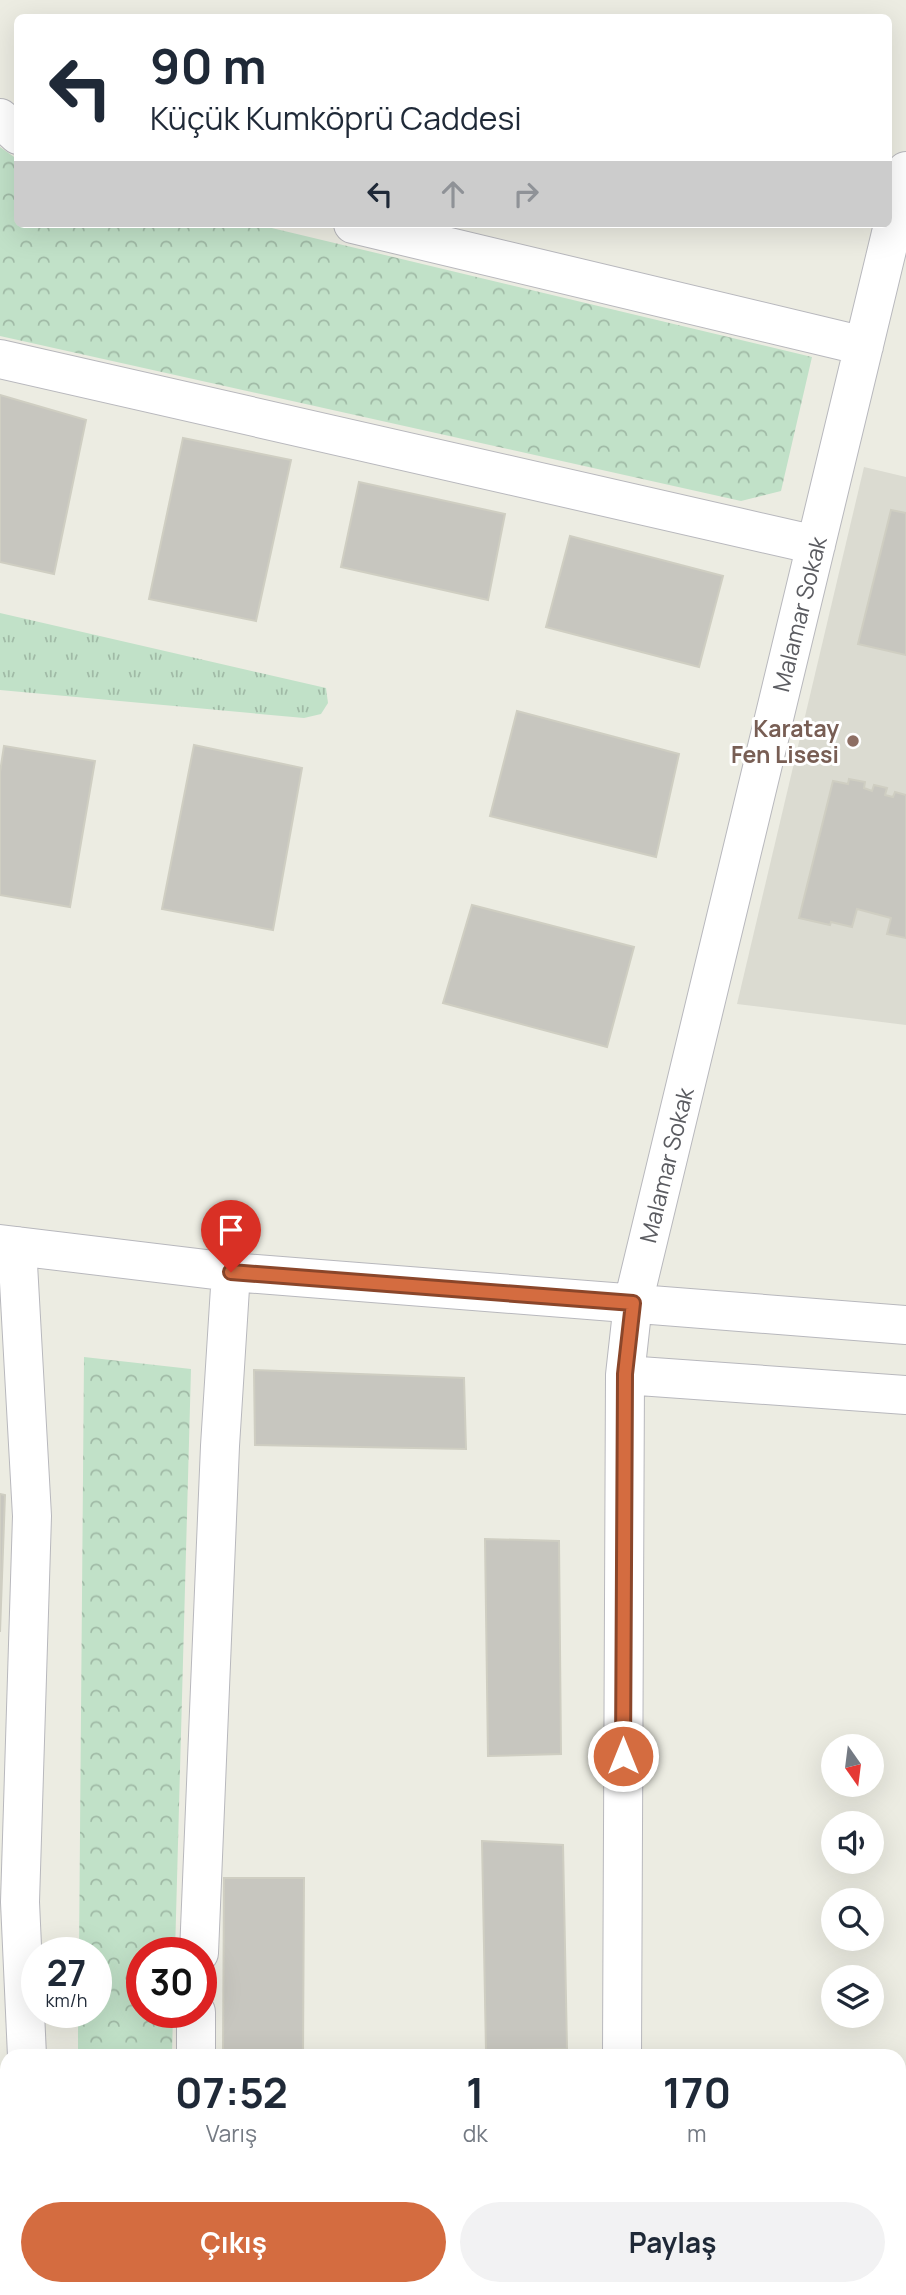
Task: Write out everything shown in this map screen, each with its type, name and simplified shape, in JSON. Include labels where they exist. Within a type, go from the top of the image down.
[{"type":"street","points":[[0,118],[14,131]]},
{"type":"street","name":"Malamar Sokak","points":[[622,2049],[625,1374],[633,1303],[906,171]]},
{"type":"street","points":[[370,228],[864,346]]},
{"type":"street","points":[[0,359],[816,545]]},
{"type":"street","points":[[17,2042],[32,1516],[8,1245],[231,1272],[906,1325]]},
{"type":"street","points":[[200,1937],[219,1446],[231,1272]]},
{"type":"street","points":[[625,1374],[906,1395]]},
{"type":"street","points":[[196,2049],[197,2028]]},
{"type":"shaded area","name":"Karatay Fen Lisesi","points":[[864,467],[906,477],[906,1025],[737,1004]]},
{"type":"green space","points":[[0,147],[14,157],[14,228],[272,228],[812,357],[781,491],[741,501],[0,336]]},
{"type":"green space","points":[[0,613],[326,688],[328,703],[321,714],[304,718],[0,690]]},
{"type":"green space","points":[[84,1357],[191,1369],[175,1937],[126,1937],[126,2028],[173,2028],[172,2049],[78,2049],[78,2028],[112,2028],[112,1937],[79,1937]]},
{"type":"building","points":[[0,395],[86,420],[54,574],[0,562]]},
{"type":"building","points":[[183,438],[291,460],[256,621],[149,599]]},
{"type":"building","points":[[359,482],[505,514],[488,600],[341,567]]},
{"type":"building","points":[[891,510],[906,513],[906,655],[858,644]]},
{"type":"building","points":[[570,536],[723,576],[699,667],[546,627]]},
{"type":"building","points":[[517,711],[679,754],[656,857],[490,816]]},
{"type":"building","points":[[194,745],[302,768],[273,930],[162,909]]},
{"type":"building","points":[[4,746],[95,761],[70,907],[0,895],[0,772]]},
{"type":"building","points":[[849,779],[865,782],[864,788],[872,791],[874,785],[887,788],[885,795],[893,797],[895,792],[906,795],[906,938],[887,934],[891,918],[857,909],[852,927],[799,918],[833,781],[848,784]]},
{"type":"building","points":[[472,905],[634,947],[607,1047],[443,1003]]},
{"type":"building","points":[[254,1370],[464,1378],[466,1449],[255,1445]]},
{"type":"building","points":[[0,1494],[5,1495],[0,1632]]},
{"type":"building","points":[[485,1539],[559,1541],[561,1754],[488,1756]]},
{"type":"building","points":[[482,1841],[563,1845],[567,2049],[486,2049]]},
{"type":"building","points":[[224,1878],[304,1878],[303,2049],[223,2049]]},
{"type":"place","name":"Karatay Fen Lisesi","points":[[853,741]]},
{"type":"route","points":[[231,1272],[633,1303],[625,1374],[623,1756]]}]
